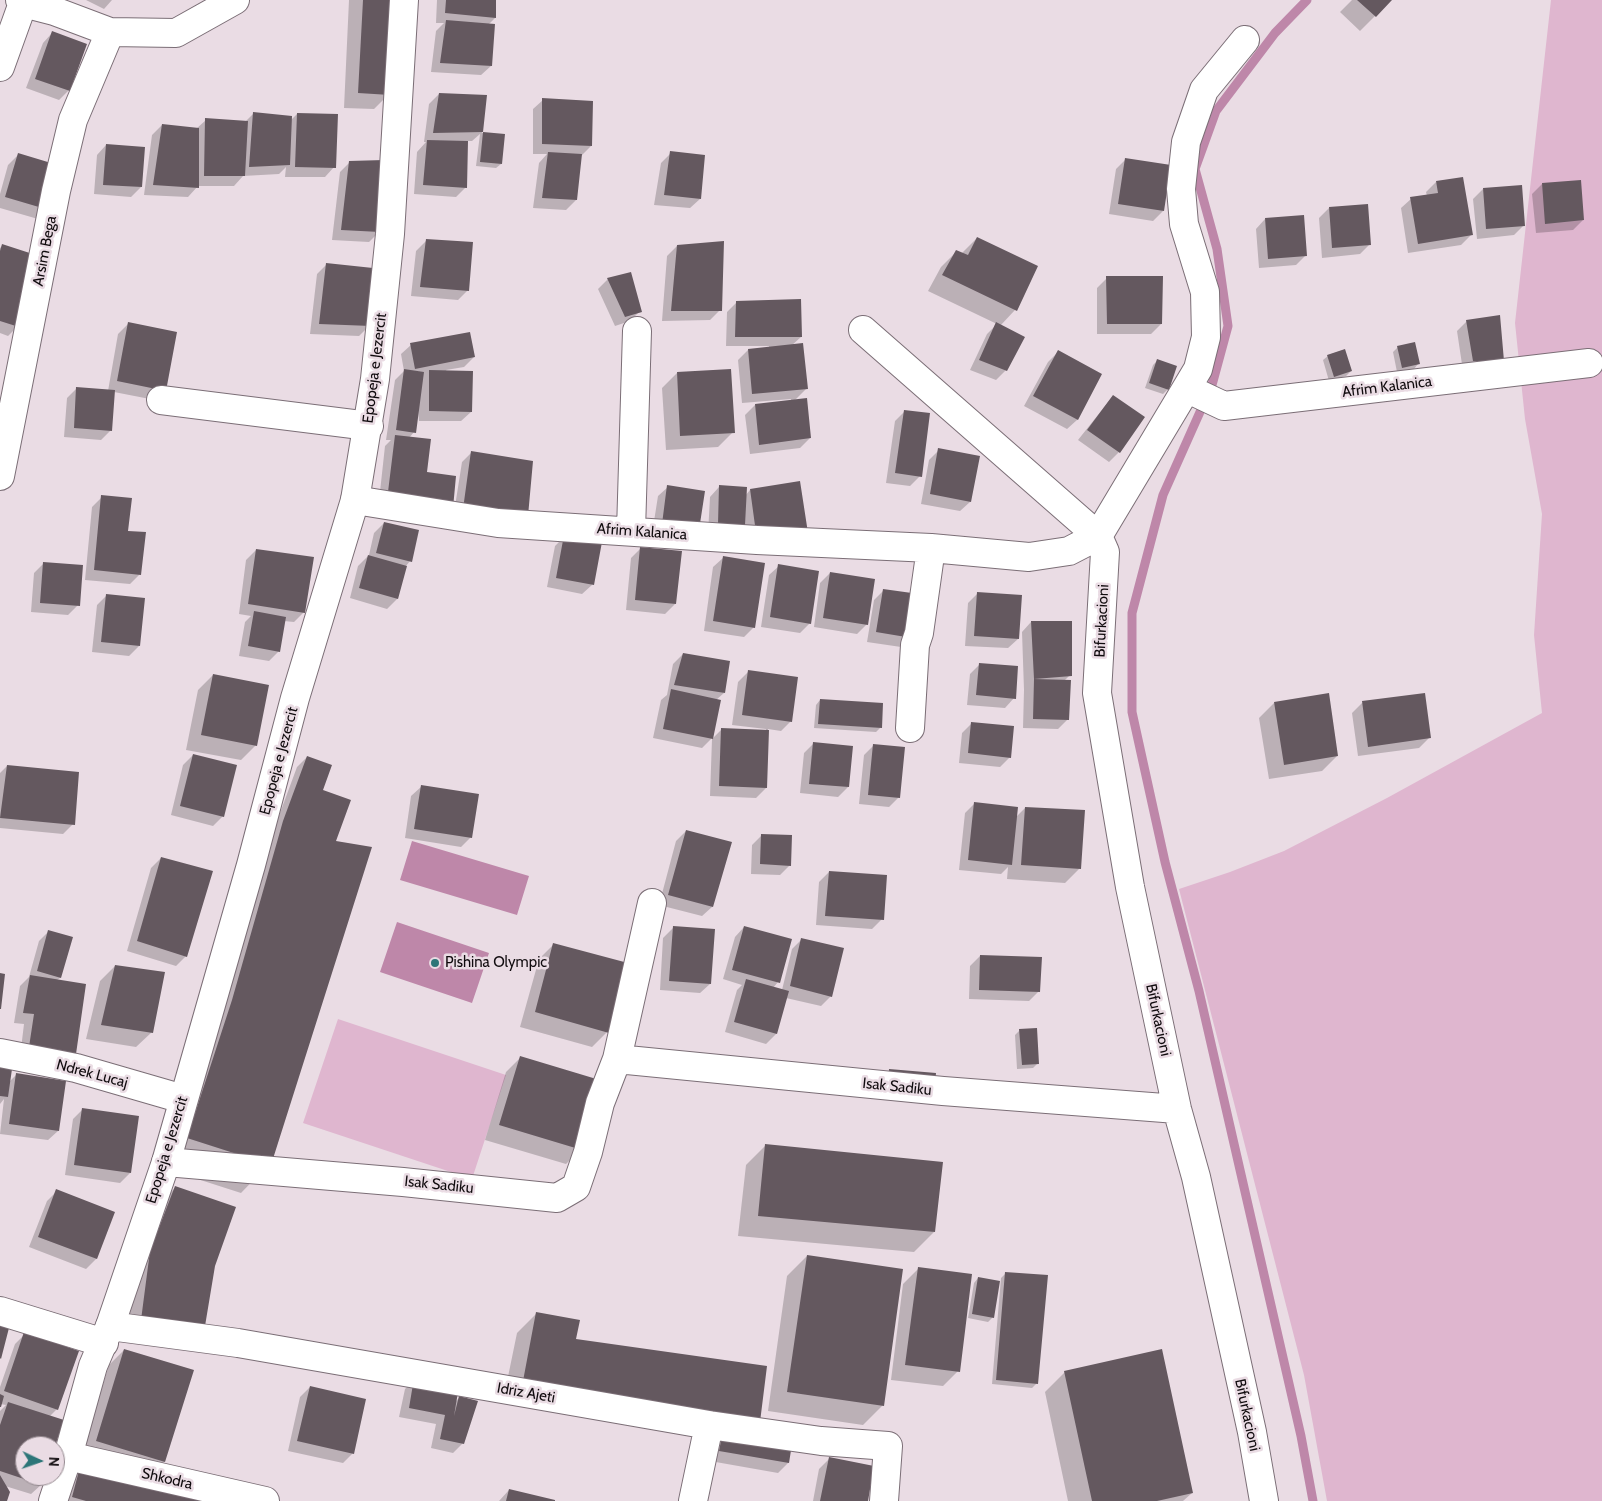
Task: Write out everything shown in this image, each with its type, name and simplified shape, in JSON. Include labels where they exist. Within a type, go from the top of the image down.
[{"type":"street","name":"Epopeja e Jezercit","points":[[52,1501],[68,1456],[94,1366],[107,1334],[166,1162],[251,865],[295,698],[355,500],[369,426],[390,234],[404,0]]},
{"type":"street","points":[[0,67],[22,2],[54,11],[110,32],[176,33],[223,3]]},
{"type":"street","name":"Arsim Bega","points":[[0,476],[56,191],[73,120],[110,32]]},
{"type":"street","points":[[863,330],[1098,536],[1194,391],[1206,337],[1205,292],[1184,224],[1182,198],[1186,142],[1204,90],[1245,40]]},
{"type":"street","points":[[631,531],[636,331]]},
{"type":"street","name":"Afrim Kalanica","points":[[1194,391],[1224,406],[1589,363]]},
{"type":"street","points":[[161,400],[369,426]]},
{"type":"street","name":"Afrim Kalanica","points":[[355,500],[498,523],[757,540],[931,548],[1029,557],[1069,551],[1098,536]]},
{"type":"street","name":"Bifurkacioni","points":[[1098,536],[1105,552],[1097,693],[1130,887],[1177,1109],[1196,1177],[1252,1432],[1264,1501]]},
{"type":"street","points":[[910,728],[915,645],[919,633],[931,548]]},
{"type":"street","name":"Isak Sadiku","points":[[166,1162],[403,1182],[557,1198],[576,1187],[588,1152],[600,1103],[617,1059],[652,903]]},
{"type":"street","name":"Ndrek Lucaj","points":[[0,1053],[76,1068],[183,1099]]},
{"type":"street","name":"Isak Sadiku","points":[[617,1059],[933,1090],[1177,1109]]},
{"type":"street","name":"Idriz Ajeti","points":[[0,1311],[107,1334],[247,1345],[709,1425],[821,1441],[888,1446],[884,1501]]},
{"type":"street","points":[[693,1501],[709,1425]]},
{"type":"street","name":"Shkodra","points":[[68,1456],[265,1501]]},
{"type":"shaded area","points":[[1551,0],[1602,0],[1602,1501],[1327,1501],[1304,1375],[1179,889],[1284,851],[1387,798],[1542,713],[1534,635],[1542,514],[1525,419],[1515,323]]},
{"type":"shaded area","points":[[412,841],[529,876],[517,915],[400,880]]},
{"type":"shaded area","name":"Pishina Olympic","points":[[397,922],[489,953],[472,1003],[380,972]]},
{"type":"shaded area","points":[[338,1019],[506,1075],[472,1179],[303,1123]]},
{"type":"building","points":[[363,0],[395,0],[390,95],[358,93]]},
{"type":"building","points":[[446,0],[496,0],[496,18],[445,13]]},
{"type":"building","points":[[1357,0],[1392,0],[1376,17]]},
{"type":"building","points":[[446,20],[495,24],[492,66],[440,63]]},
{"type":"building","points":[[52,31],[87,44],[70,91],[35,79]]},
{"type":"building","points":[[439,93],[487,95],[483,132],[433,133]]},
{"type":"building","points":[[542,98],[593,101],[592,146],[542,144]]},
{"type":"building","points":[[253,112],[292,116],[290,165],[249,167]]},
{"type":"building","points":[[297,113],[338,114],[336,168],[295,167]]},
{"type":"building","points":[[205,118],[248,121],[245,176],[204,176]]},
{"type":"building","points":[[162,124],[199,128],[199,188],[153,185]]},
{"type":"building","points":[[483,132],[505,134],[502,164],[480,162]]},
{"type":"building","points":[[427,140],[468,141],[467,188],[423,185]]},
{"type":"building","points":[[106,144],[145,147],[142,187],[103,185]]},
{"type":"building","points":[[670,151],[705,155],[701,199],[664,195]]},
{"type":"building","points":[[548,152],[582,154],[577,200],[542,198]]},
{"type":"building","points":[[18,153],[61,166],[49,210],[5,197]]},
{"type":"building","points":[[1125,158],[1171,165],[1164,211],[1118,204]]},
{"type":"building","points":[[384,160],[380,232],[341,230],[349,161]]},
{"type":"building","points":[[1463,177],[1473,235],[1418,244],[1410,197],[1438,193],[1436,181]]},
{"type":"building","points":[[1581,180],[1584,220],[1545,224],[1542,183]]},
{"type":"building","points":[[1522,185],[1525,226],[1486,229],[1483,188]]},
{"type":"building","points":[[1368,204],[1371,245],[1332,248],[1329,207]]},
{"type":"building","points":[[1304,215],[1307,256],[1268,259],[1265,218]]},
{"type":"building","points":[[977,237],[1038,266],[1017,311],[942,275],[956,250],[968,255]]},
{"type":"building","points":[[426,239],[473,242],[469,291],[420,287]]},
{"type":"building","points":[[724,241],[722,311],[671,311],[677,245]]},
{"type":"building","points":[[2,244],[42,257],[19,327],[0,321],[0,251]]},
{"type":"building","points":[[326,263],[373,268],[371,326],[319,324]]},
{"type":"building","points":[[631,272],[642,312],[625,317],[607,278]]},
{"type":"building","points":[[1106,276],[1163,276],[1162,324],[1107,324]]},
{"type":"building","points":[[801,299],[802,337],[735,337],[736,301]]},
{"type":"building","points":[[1500,315],[1504,361],[1473,361],[1466,320]]},
{"type":"building","points":[[128,322],[177,332],[166,391],[117,381]]},
{"type":"building","points":[[996,322],[1025,337],[1007,371],[979,360]]},
{"type":"building","points":[[470,332],[475,357],[415,369],[410,343]]},
{"type":"building","points":[[1415,342],[1420,364],[1402,368],[1397,346]]},
{"type":"building","points":[[803,343],[808,389],[752,394],[748,349]]},
{"type":"building","points":[[1345,349],[1352,371],[1334,377],[1327,355]]},
{"type":"building","points":[[1058,350],[1102,374],[1078,420],[1033,396]]},
{"type":"building","points":[[1157,359],[1177,366],[1169,390],[1149,383]]},
{"type":"building","points":[[404,369],[424,372],[416,433],[396,430]]},
{"type":"building","points":[[731,369],[735,433],[680,436],[677,372]]},
{"type":"building","points":[[429,370],[473,371],[472,412],[429,411]]},
{"type":"building","points":[[76,387],[115,390],[112,431],[74,428]]},
{"type":"building","points":[[1113,395],[1145,417],[1120,453],[1087,430]]},
{"type":"building","points":[[807,398],[811,438],[759,445],[755,404]]},
{"type":"building","points":[[904,410],[930,413],[922,477],[895,473]]},
{"type":"building","points":[[395,435],[431,439],[427,472],[456,476],[453,508],[387,500]]},
{"type":"building","points":[[938,448],[980,456],[971,502],[930,494]]},
{"type":"building","points":[[471,451],[533,461],[528,516],[463,509]]},
{"type":"building","points":[[800,481],[808,533],[757,540],[750,489]]},
{"type":"building","points":[[667,485],[705,491],[699,530],[662,524]]},
{"type":"building","points":[[719,485],[747,487],[745,525],[718,524]]},
{"type":"building","points":[[101,495],[132,498],[128,531],[146,532],[141,575],[94,570]]},
{"type":"building","points":[[384,522],[419,530],[412,562],[376,553]]},
{"type":"building","points":[[564,535],[602,542],[594,585],[556,578]]},
{"type":"building","points":[[640,547],[682,551],[676,604],[635,600]]},
{"type":"building","points":[[256,549],[314,557],[305,613],[248,604]]},
{"type":"building","points":[[368,555],[407,566],[398,599],[359,588]]},
{"type":"building","points":[[723,556],[765,563],[755,628],[713,621]]},
{"type":"building","points":[[43,562],[83,565],[80,606],[40,603]]},
{"type":"building","points":[[778,564],[819,571],[811,624],[770,617]]},
{"type":"building","points":[[830,572],[875,579],[868,625],[823,618]]},
{"type":"building","points":[[883,589],[919,594],[912,638],[876,632]]},
{"type":"building","points":[[977,592],[1022,595],[1019,639],[974,636]]},
{"type":"building","points":[[106,594],[145,598],[140,646],[101,642]]},
{"type":"building","points":[[254,611],[286,617],[280,652],[248,646]]},
{"type":"building","points":[[1031,621],[1072,621],[1072,676],[1034,679]]},
{"type":"building","points":[[683,653],[730,661],[725,693],[674,685]]},
{"type":"building","points":[[979,663],[1018,666],[1016,699],[976,695]]},
{"type":"building","points":[[748,670],[798,677],[792,722],[742,715]]},
{"type":"building","points":[[213,674],[269,685],[257,746],[201,735]]},
{"type":"building","points":[[1034,679],[1071,680],[1069,720],[1033,719]]},
{"type":"building","points":[[671,689],[721,700],[713,739],[663,729]]},
{"type":"building","points":[[1329,693],[1338,756],[1284,765],[1274,702]]},
{"type":"building","points":[[1425,693],[1431,738],[1368,747],[1362,701]]},
{"type":"building","points":[[820,699],[883,703],[882,728],[818,724]]},
{"type":"building","points":[[971,722],[1014,726],[1011,758],[968,753]]},
{"type":"building","points":[[721,728],[769,730],[767,788],[719,786]]},
{"type":"building","points":[[813,742],[853,746],[849,787],[809,784]]},
{"type":"building","points":[[873,744],[905,747],[900,798],[868,795]]},
{"type":"building","points":[[193,754],[237,765],[224,817],[180,806]]},
{"type":"building","points":[[307,756],[332,765],[323,790],[351,800],[336,841],[372,847],[271,1165],[187,1138],[232,1000],[283,821]]},
{"type":"building","points":[[7,765],[79,772],[75,825],[0,818]]},
{"type":"building","points":[[421,785],[479,794],[472,838],[414,829]]},
{"type":"building","points":[[974,802],[1018,807],[1012,865],[968,860]]},
{"type":"building","points":[[1025,807],[1085,810],[1081,869],[1021,865]]},
{"type":"building","points":[[686,830],[732,842],[713,907],[668,895]]},
{"type":"building","points":[[761,834],[792,835],[791,866],[760,864]]},
{"type":"building","points":[[161,857],[213,871],[187,957],[137,941]]},
{"type":"building","points":[[829,871],[887,875],[884,920],[825,916]]},
{"type":"building","points":[[673,926],[715,929],[711,984],[669,981]]},
{"type":"building","points":[[744,926],[792,939],[780,983],[732,970]]},
{"type":"building","points":[[48,930],[73,937],[61,978],[37,971]]},
{"type":"building","points":[[801,938],[844,948],[832,997],[790,986]]},
{"type":"building","points":[[553,943],[628,963],[609,1033],[535,1012]]},
{"type":"building","points":[[980,955],[1042,957],[1040,992],[979,990]]},
{"type":"building","points":[[115,965],[165,972],[153,1033],[101,1025]]},
{"type":"building","points":[[0,973],[5,974],[1,1009],[0,1009]]},
{"type":"building","points":[[30,975],[86,984],[76,1054],[29,1047],[34,1014],[23,1013]]},
{"type":"building","points":[[746,979],[789,991],[777,1034],[734,1022]]},
{"type":"building","points":[[1037,1028],[1039,1064],[1022,1065],[1019,1029]]},
{"type":"building","points":[[520,1056],[603,1081],[582,1150],[499,1125]]},
{"type":"building","points":[[0,1067],[12,1069],[8,1097],[0,1096]]},
{"type":"building","points":[[889,1069],[936,1073],[935,1085],[888,1082]]},
{"type":"building","points":[[16,1073],[66,1081],[59,1131],[9,1124]]},
{"type":"building","points":[[82,1108],[139,1116],[131,1173],[74,1165]]},
{"type":"building","points":[[765,1144],[943,1162],[935,1232],[758,1216]]},
{"type":"building","points":[[175,1186],[236,1207],[215,1266],[204,1332],[141,1320],[150,1251]]},
{"type":"building","points":[[56,1189],[115,1212],[97,1259],[38,1237]]},
{"type":"building","points":[[807,1255],[903,1269],[884,1406],[787,1392]]},
{"type":"building","points":[[918,1267],[972,1274],[960,1372],[905,1365]]},
{"type":"building","points":[[1005,1272],[1048,1275],[1038,1384],[996,1380]]},
{"type":"building","points":[[978,1277],[1000,1281],[994,1318],[972,1314]]},
{"type":"building","points":[[536,1312],[580,1320],[576,1339],[767,1366],[760,1422],[523,1381]]},
{"type":"building","points":[[0,1321],[10,1324],[1,1359],[0,1358]]},
{"type":"building","points":[[24,1332],[79,1351],[58,1410],[4,1391]]},
{"type":"building","points":[[124,1349],[194,1370],[165,1462],[96,1441]]},
{"type":"building","points":[[1162,1349],[1193,1493],[1157,1501],[1092,1501],[1064,1371]]},
{"type":"building","points":[[414,1378],[459,1386],[454,1416],[459,1396],[478,1401],[464,1444],[440,1439],[445,1415],[409,1408]]},
{"type":"building","points":[[310,1386],[366,1399],[354,1454],[297,1441]]},
{"type":"building","points":[[0,1394],[4,1396],[1,1407],[0,1407]]},
{"type":"building","points":[[8,1402],[64,1420],[58,1436],[15,1436],[15,1476],[0,1471],[0,1425]]},
{"type":"building","points":[[723,1431],[792,1444],[789,1463],[719,1451]]},
{"type":"building","points":[[829,1457],[874,1466],[868,1501],[820,1501]]},
{"type":"building","points":[[80,1467],[207,1501],[86,1501],[72,1497]]},
{"type":"building","points":[[0,1475],[10,1492],[7,1501],[0,1501]]},
{"type":"building","points":[[509,1489],[555,1500],[555,1501],[506,1501]]},
{"type":"waterway","points":[[1307,0],[1275,33],[1216,111],[1195,169],[1217,249],[1228,326],[1212,385],[1163,495],[1132,613],[1132,712],[1165,862],[1199,991],[1301,1436],[1313,1501]]},
{"type":"place","name":"Pishina Olympic","points":[[435,963]]}]
